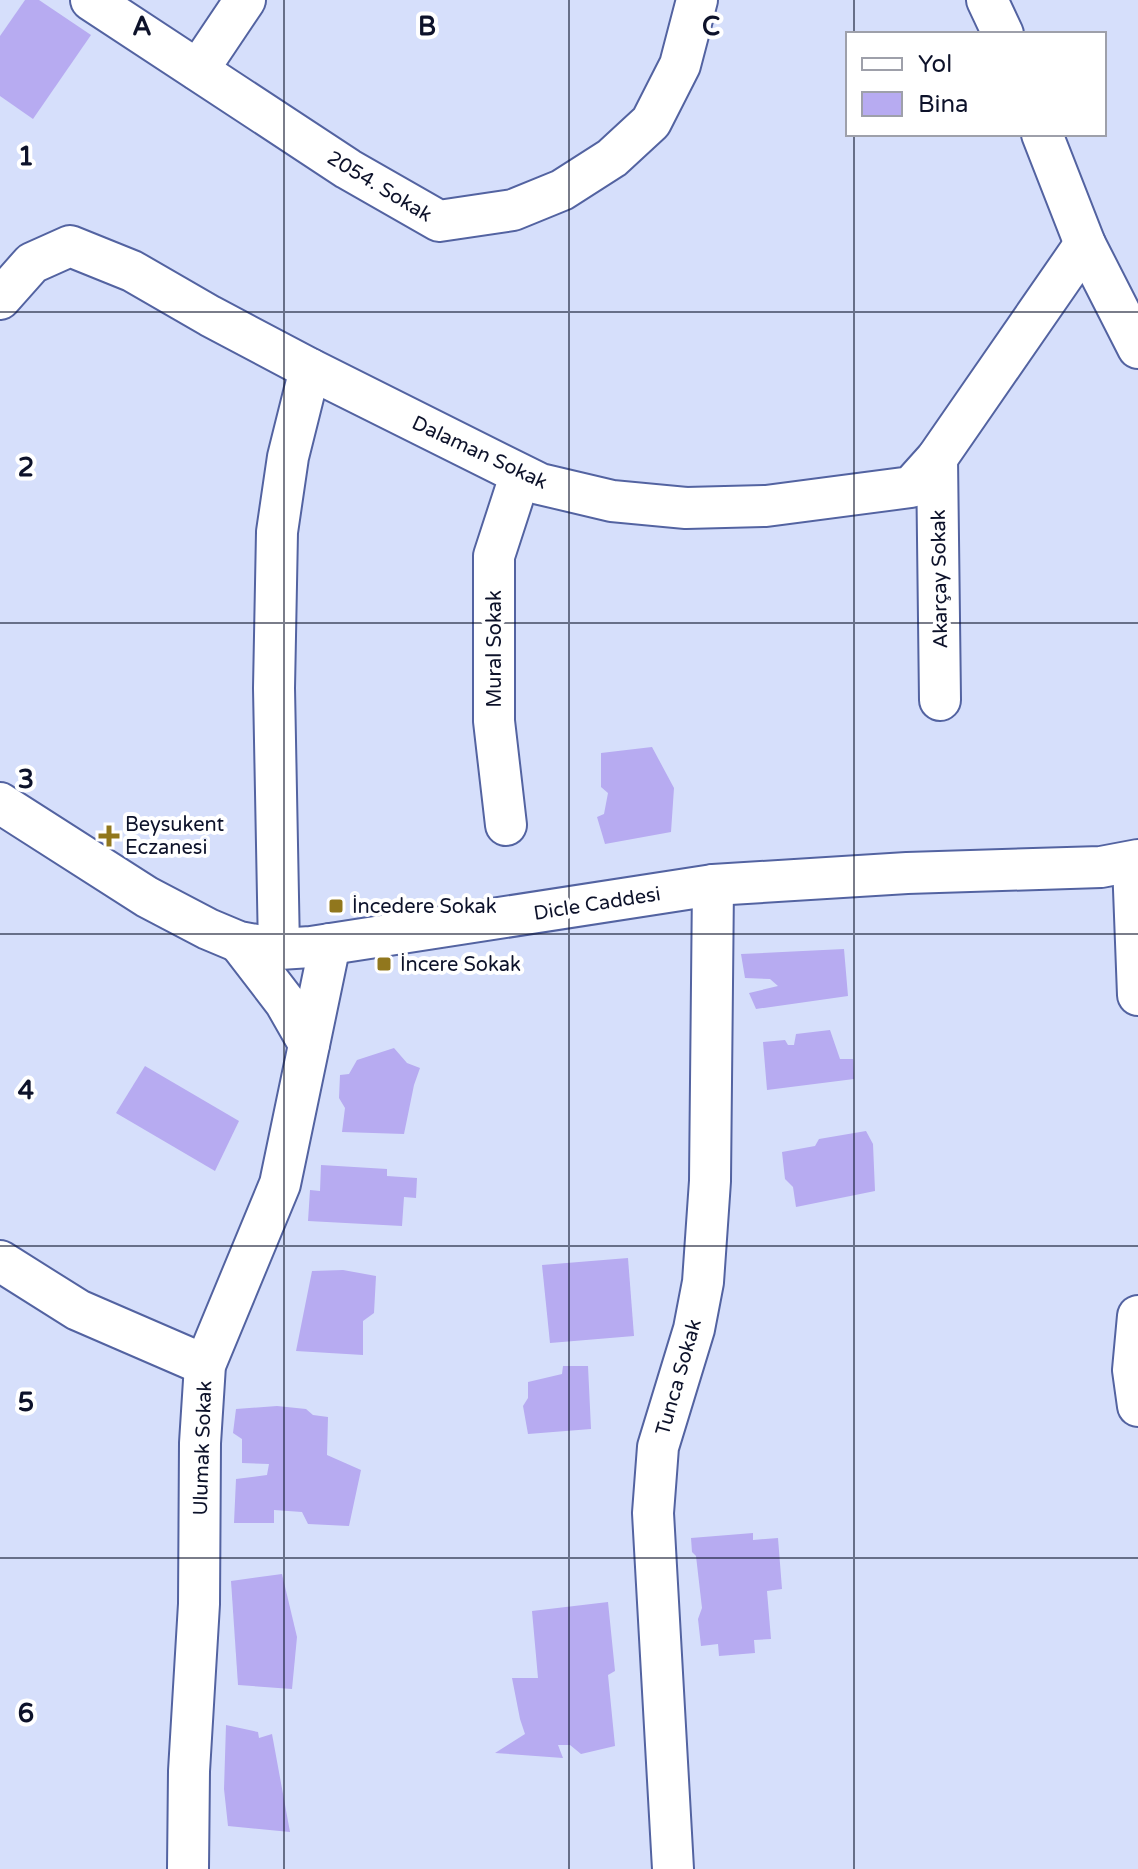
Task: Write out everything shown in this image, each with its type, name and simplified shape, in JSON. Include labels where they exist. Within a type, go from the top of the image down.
[{"type":"street","name":"2054. Sokak","points":[[91,0],[348,169],[439,221],[513,210],[562,190],[612,158],[651,122],[680,65],[697,0]]},
{"type":"street","points":[[198,70],[245,0]]},
{"type":"street","points":[[987,0],[1002,32]]},
{"type":"street","points":[[1043,136],[1085,244],[1138,348]]},
{"type":"street","name":"Dalaman Sokak","points":[[0,299],[32,263],[70,246],[132,271],[310,369],[540,484],[612,501],[686,508],[766,506],[911,487],[937,458],[1085,244]]},
{"type":"street","points":[[279,949],[274,688],[277,532],[288,457],[310,369]]},
{"type":"street","name":"Akarçay Sokak","points":[[937,458],[940,700]]},
{"type":"street","name":"Mural Sokak","points":[[506,825],[494,721],[494,556],[520,476]]},
{"type":"street","name":"Dicle Caddesi","points":[[0,803],[147,897],[239,942],[279,949],[330,944],[713,885],[907,873],[1101,867],[1135,862]]},
{"type":"street","points":[[1135,862],[1138,995]]},
{"type":"street","name":"Tunca Sokak","points":[[673,1869],[653,1513],[658,1447],[694,1329],[703,1282],[710,1181],[713,885]]},
{"type":"street","points":[[239,942],[279,993],[309,1044]]},
{"type":"street","name":"Ulumak Sokak","points":[[188,1869],[205,1365],[280,1184],[330,944]]},
{"type":"street","points":[[0,1261],[78,1310],[205,1365]]},
{"type":"street","points":[[1138,1316],[1133,1370],[1138,1406]]},
{"type":"building","points":[[25,0],[39,0],[91,35],[33,119],[0,96],[0,36]]},
{"type":"building","points":[[652,747],[674,788],[671,832],[605,844],[597,817],[604,814],[608,793],[601,787],[601,753]]},
{"type":"building","points":[[844,949],[848,996],[756,1009],[749,993],[778,986],[770,979],[745,978],[741,954]]},
{"type":"building","points":[[830,1030],[840,1059],[853,1059],[854,1079],[767,1090],[763,1042],[785,1040],[788,1045],[794,1045],[796,1034]]},
{"type":"building","points":[[394,1048],[407,1063],[420,1068],[404,1134],[342,1132],[345,1108],[339,1098],[340,1075],[349,1074],[357,1060]]},
{"type":"building","points":[[145,1066],[239,1121],[215,1171],[116,1113]]},
{"type":"building","points":[[866,1131],[873,1144],[875,1191],[796,1207],[793,1187],[785,1179],[782,1152],[815,1146],[819,1139]]},
{"type":"building","points":[[321,1165],[387,1169],[387,1176],[417,1178],[416,1198],[404,1197],[402,1226],[308,1221],[310,1190],[320,1191]]},
{"type":"building","points":[[628,1258],[634,1336],[550,1343],[542,1265]]},
{"type":"building","points":[[343,1270],[376,1276],[374,1313],[363,1321],[363,1355],[296,1351],[312,1271]]},
{"type":"building","points":[[563,1366],[588,1366],[591,1429],[528,1434],[523,1406],[528,1398],[528,1382],[562,1374]]},
{"type":"building","points":[[277,1406],[306,1409],[313,1415],[328,1417],[327,1455],[361,1470],[349,1526],[308,1524],[302,1512],[274,1510],[274,1523],[234,1523],[236,1479],[267,1475],[269,1464],[242,1463],[242,1439],[233,1433],[236,1409]]},
{"type":"building","points":[[753,1533],[753,1540],[778,1538],[782,1589],[767,1591],[771,1639],[754,1640],[755,1653],[719,1656],[718,1644],[701,1646],[698,1619],[702,1608],[691,1538]]},
{"type":"building","points":[[282,1574],[297,1637],[292,1689],[238,1685],[231,1581]]},
{"type":"building","points":[[608,1602],[615,1671],[608,1675],[615,1746],[581,1754],[570,1745],[558,1745],[563,1758],[495,1753],[525,1734],[512,1678],[538,1678],[532,1611]]},
{"type":"building","points":[[226,1725],[258,1732],[259,1738],[272,1734],[290,1832],[228,1826],[224,1789]]},
{"type":"place","name":"Beysukent Eczanesi","points":[[109,836]]},
{"type":"place","name":"İncedere Sokak","points":[[336,906]]},
{"type":"place","name":"İncere Sokak","points":[[384,964]]}]
